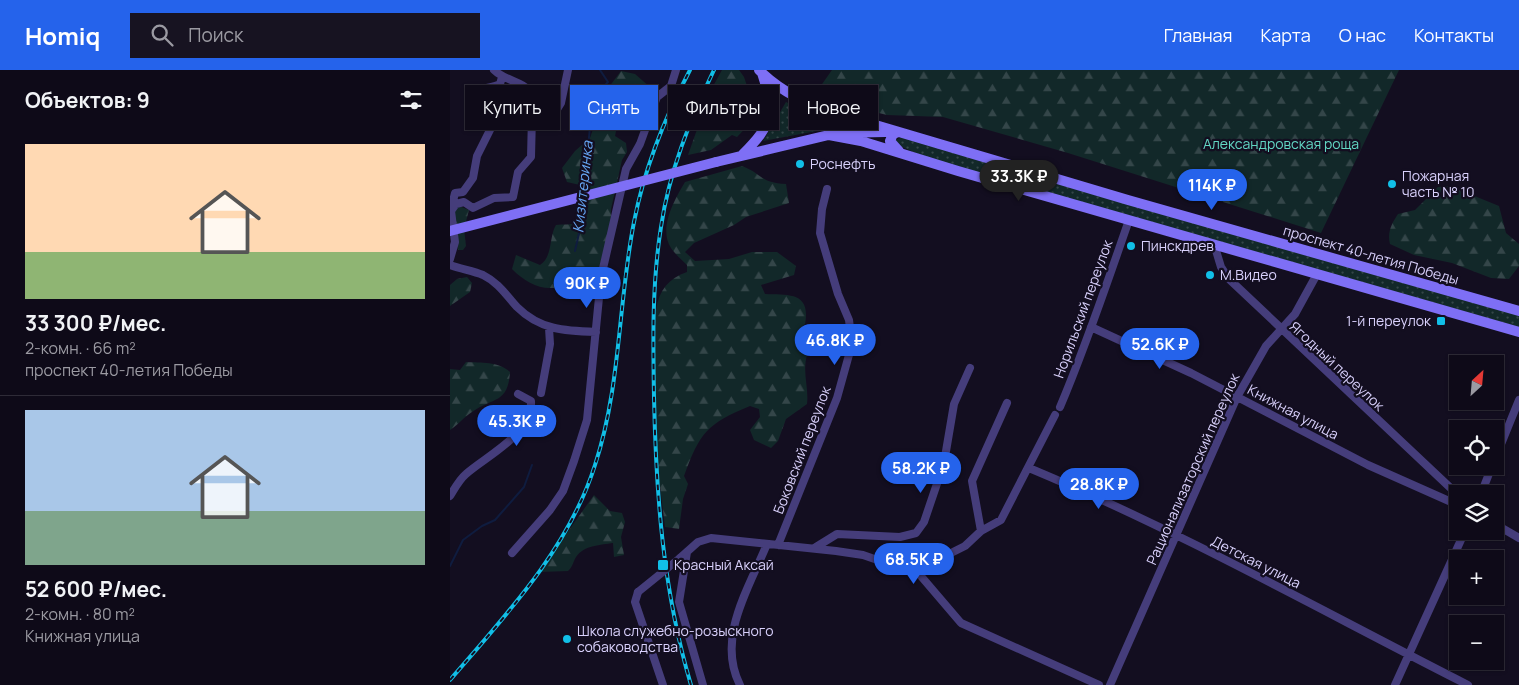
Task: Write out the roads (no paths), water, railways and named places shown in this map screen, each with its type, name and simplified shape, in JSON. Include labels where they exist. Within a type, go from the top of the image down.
[{"type":"main road","name":"проспект 40-летия Победы","points":[[761,71],[778,86],[789,92]]},
{"type":"main road","points":[[743,154],[758,139],[768,118],[770,102],[761,71]]},
{"type":"main road","name":"проспект 40-летия Победы","points":[[878,126],[1128,200],[1519,312]]},
{"type":"main road","name":"проспект 40-летия Победы","points":[[829,135],[855,131],[898,132]]},
{"type":"main road","name":"проспект 40-летия Победы","points":[[855,131],[903,153]]},
{"type":"main road","points":[[898,132],[893,134],[890,141],[903,153]]},
{"type":"main road","name":"проспект 40-летия Победы","points":[[829,135],[862,141],[1519,332]]},
{"type":"main road","points":[[450,231],[743,154],[829,135]]},
{"type":"street","points":[[494,70],[502,77],[522,85]]},
{"type":"street","points":[[560,105],[568,70]]},
{"type":"street","points":[[512,553],[550,510],[563,491],[587,420],[602,277],[626,169],[640,144],[657,97],[670,86],[676,70]]},
{"type":"street","points":[[450,259],[454,242],[451,211],[455,193],[464,192],[473,178],[478,156],[491,128],[490,124],[472,103],[472,98],[476,92],[500,84],[502,77]]},
{"type":"street","points":[[451,211],[456,204],[464,202],[473,208],[494,198],[513,197],[518,172],[531,157],[532,130]]},
{"type":"street","name":"Боковский переулок","points":[[778,545],[837,398],[852,344],[850,320],[838,294],[820,233],[822,209],[827,189]]},
{"type":"street","name":"Норильский переулок","points":[[1060,407],[1129,220]]},
{"type":"street","name":"Ягодный переулок","points":[[1214,244],[1221,267],[1229,279],[1280,330],[1449,487]]},
{"type":"street","points":[[450,265],[487,278],[507,292],[519,308],[549,328],[561,331],[596,332]]},
{"type":"street","name":"Рационализаторский переулок","points":[[1110,685],[1237,397],[1255,363],[1280,330],[1295,314],[1317,274]]},
{"type":"street","name":"Книжная улица","points":[[1091,327],[1176,365],[1368,465],[1449,501]]},
{"type":"street","points":[[541,393],[550,344],[549,328]]},
{"type":"street","points":[[816,547],[837,534],[900,538],[916,533],[924,522],[944,462],[954,404],[970,368]]},
{"type":"street","points":[[450,496],[466,473],[497,452],[527,419],[531,401],[518,394]]},
{"type":"street","points":[[981,531],[972,481],[1007,404]]},
{"type":"street","points":[[1504,438],[1518,405]]},
{"type":"street","points":[[920,575],[936,556],[949,554],[965,546],[981,531],[1001,520],[1055,415]]},
{"type":"street","name":"Детская улица","points":[[1029,468],[1086,492],[1176,535],[1468,685]]},
{"type":"street","points":[[1504,529],[1519,538]]},
{"type":"street","points":[[663,685],[635,602],[638,592],[698,542],[711,538],[727,538],[767,544],[816,547],[863,555],[920,575],[961,623],[1099,685]]},
{"type":"street","points":[[1395,685],[1461,540]]},
{"type":"street","points":[[740,685],[731,661],[732,629],[767,544]]},
{"type":"street","points":[[687,552],[678,602],[703,685]]},
{"type":"waterway","name":"Кизитеринка","points":[[584,191],[592,105],[595,96],[608,82],[600,70]]},
{"type":"waterway","name":"Кизитеринка","points":[[575,251],[583,201]]},
{"type":"waterway","name":"Кизитеринка","points":[[450,566],[463,540],[482,526],[495,520],[524,487],[532,465]]},
{"type":"railway","points":[[450,680],[493,631],[534,579],[569,524],[584,495],[595,465],[610,405],[629,252],[638,202],[656,144],[690,70]]},
{"type":"railway","points":[[691,685],[681,650],[674,614],[659,506],[655,433],[654,312],[658,248],[669,186],[689,127],[714,70]]},
{"type":"place","name":"Роснефть","points":[[800,164]]},
{"type":"place","name":"Пожарная часть № 10","points":[[1392,184]]},
{"type":"place","name":"Пинскдрев","points":[[1131,246]]},
{"type":"place","name":"М.Видео","points":[[1210,275]]},
{"type":"place","name":"1-й переулок","points":[[1441,321]]},
{"type":"place","name":"Красный Аксай","points":[[663,565]]},
{"type":"place","name":"Школа служебно-розыскного собаководства","points":[[567,639]]},
{"type":"park label","name":"Александровская роща","points":[[1281,144]]}]
